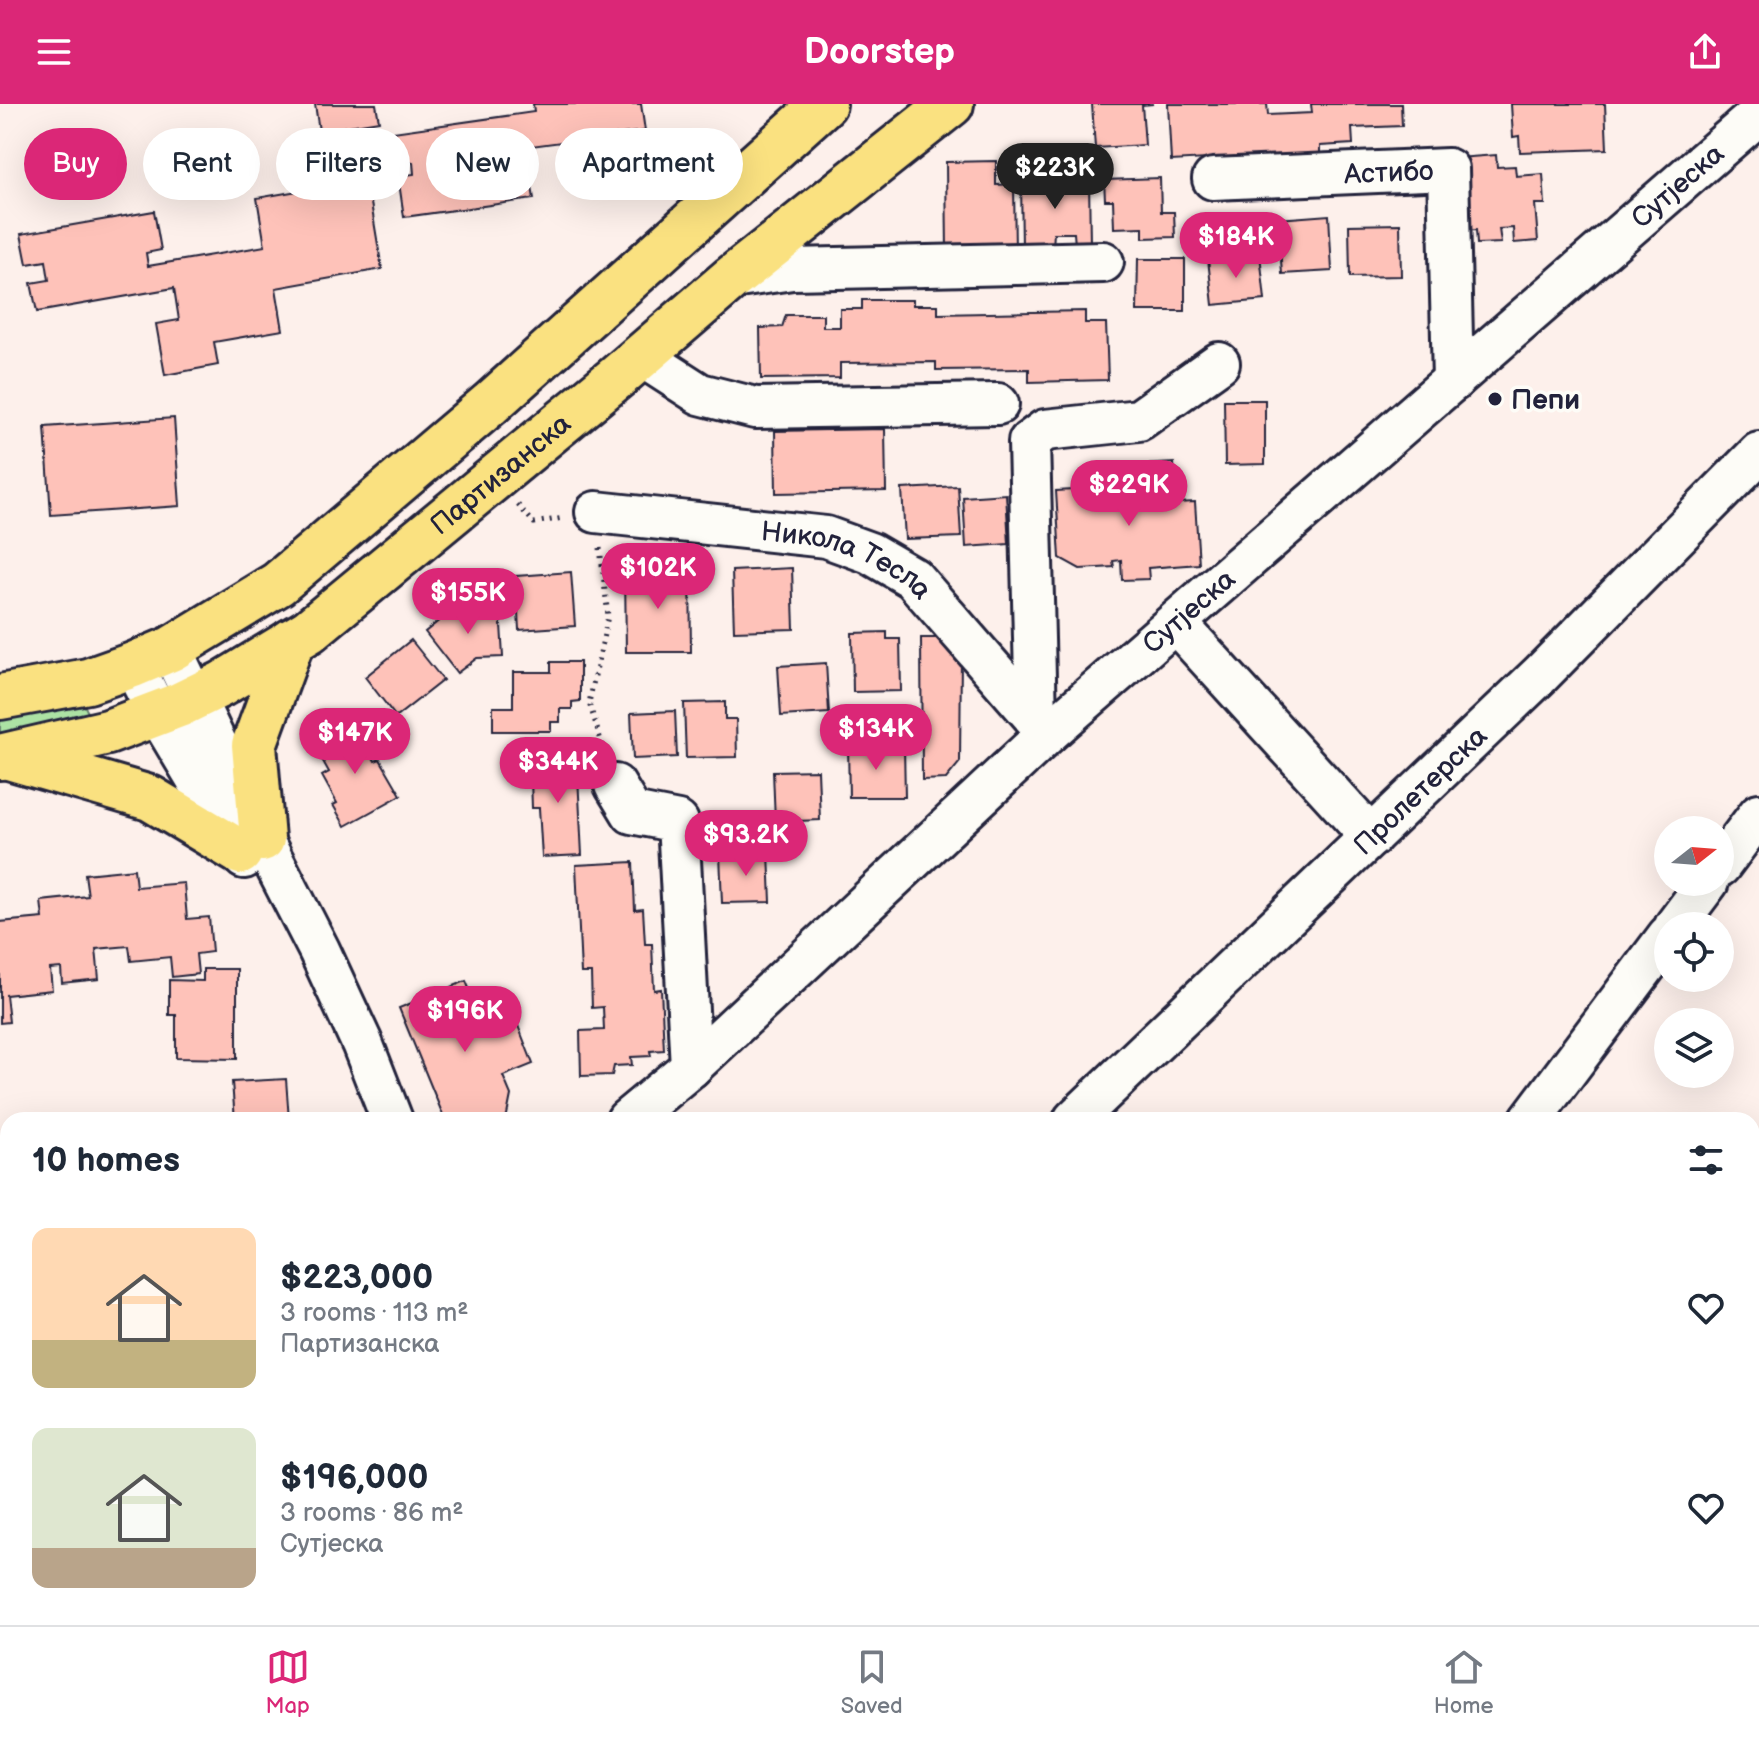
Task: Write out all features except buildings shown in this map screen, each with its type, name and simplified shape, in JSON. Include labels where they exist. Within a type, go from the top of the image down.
[{"type":"main road","name":"Партизанска","points":[[0,697],[88,681],[152,657],[278,584],[490,404],[824,104]]},
{"type":"main road","name":"Партизанска","points":[[3,756],[108,732],[176,706],[320,622],[732,278],[951,104]]},
{"type":"main road","points":[[3,756],[150,798],[251,846],[254,745],[292,641]]},
{"type":"street","name":"Сутјеска","points":[[637,1112],[691,1067],[1042,725],[1176,623],[1759,114]]},
{"type":"street","name":"Астибо","points":[[1213,179],[1448,169],[1453,381]]},
{"type":"street","points":[[732,278],[792,269],[1103,262]]},
{"type":"street","points":[[641,356],[700,394],[755,408],[998,404]]},
{"type":"street","points":[[1042,725],[1029,442],[1045,430],[1139,420],[1219,363]]},
{"type":"street","name":"Пролетерска","points":[[1082,1112],[1541,674],[1759,453]]},
{"type":"street","name":"Никола Тесла","points":[[596,512],[826,537],[870,553],[913,578],[1042,725]]},
{"type":"street","points":[[1176,623],[1371,837]]},
{"type":"street","points":[[152,657],[251,846],[350,1016],[389,1112]]},
{"type":"street","points":[[615,785],[632,813],[678,822],[691,1067]]},
{"type":"street","points":[[1734,847],[1759,814]]},
{"type":"street","points":[[251,846],[263,885],[301,955],[344,1051],[367,1112]]},
{"type":"street","points":[[1536,1112],[1654,955]]},
{"type":"path","points":[[516,502],[534,523],[596,512],[608,616],[589,703],[615,785]]},
{"type":"green space","points":[[83,703],[91,718],[0,735],[0,715]]},
{"type":"place","name":"Пепи","points":[[1495,399]]}]
